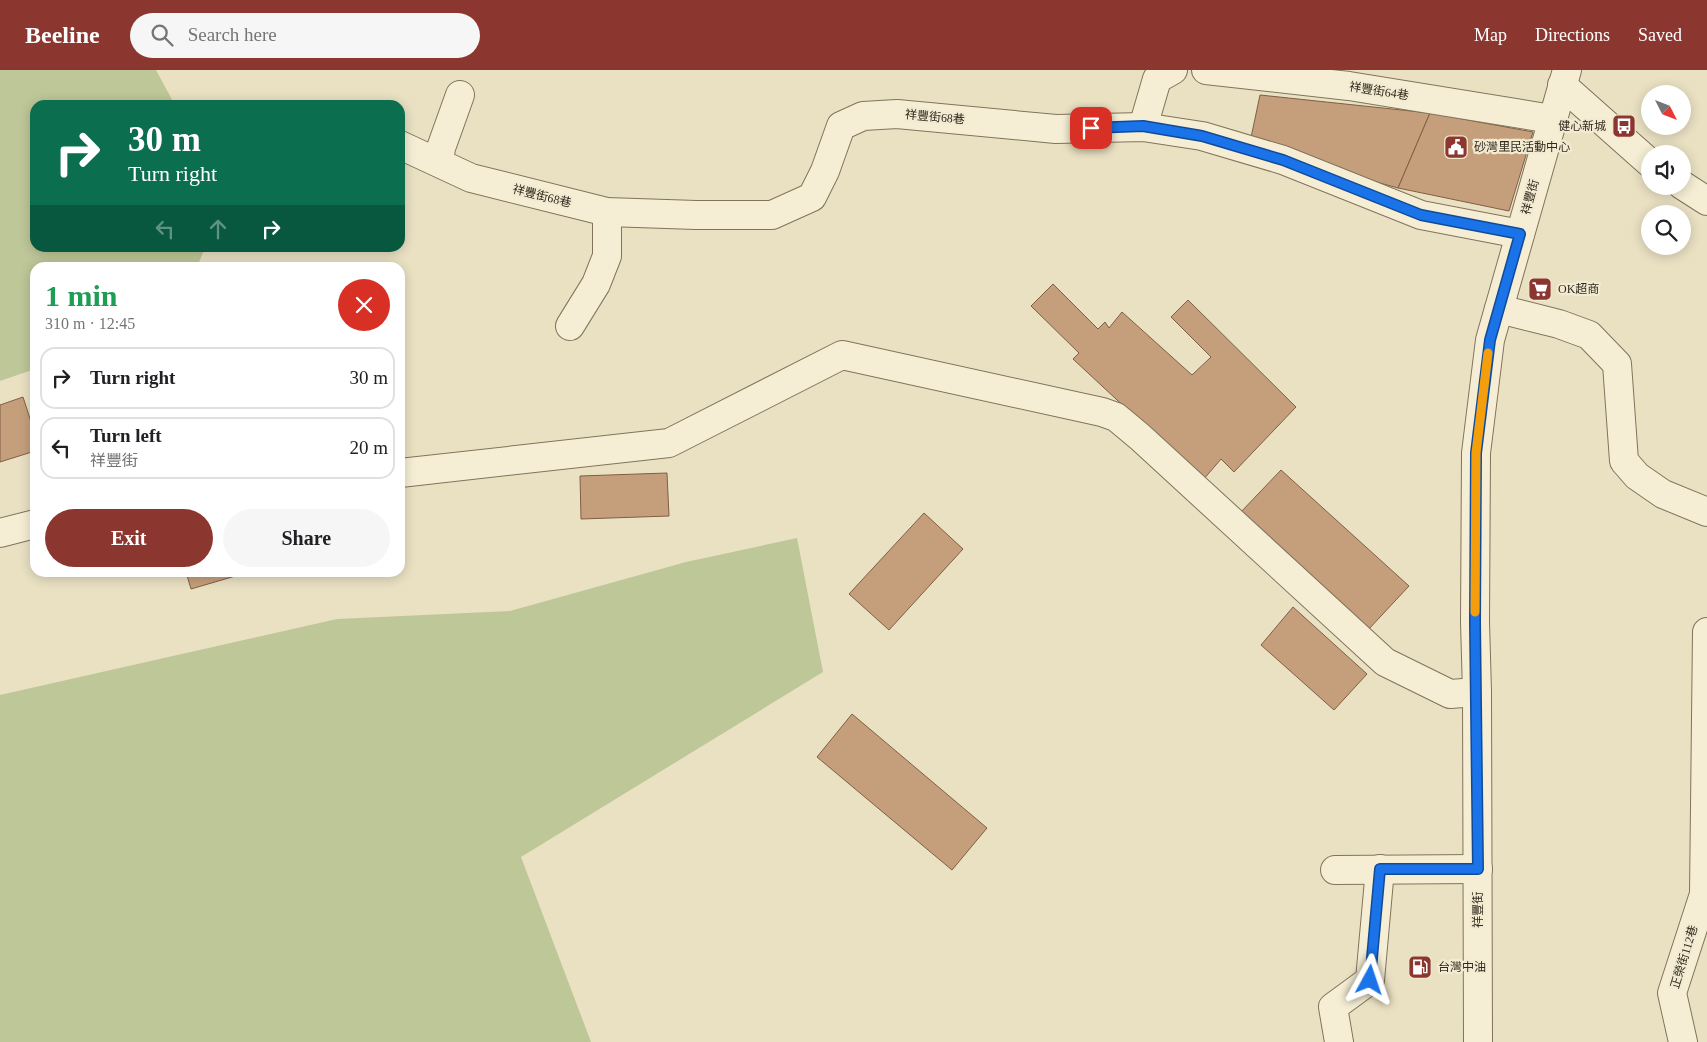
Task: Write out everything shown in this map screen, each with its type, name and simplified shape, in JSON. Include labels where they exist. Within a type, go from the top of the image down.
[{"type":"street","points":[[1143,126],[1157,79],[1173,70]]},
{"type":"street","name":"祥豐街64巷","points":[[1206,70],[1349,86],[1552,119]]},
{"type":"street","points":[[1564,77],[1641,154]]},
{"type":"street","name":"祥豐街","points":[[1478,1042],[1475,622],[1476,453],[1490,340],[1564,77]]},
{"type":"street","points":[[439,162],[441,148],[460,95]]},
{"type":"street","name":"祥豐街68巷","points":[[405,147],[471,178],[607,212],[772,215],[812,198],[825,171],[841,126],[863,116],[897,114],[1056,128],[1143,126],[1202,136],[1283,160],[1421,215],[1520,234]]},
{"type":"street","points":[[570,326],[596,284],[607,256],[607,212]]},
{"type":"street","points":[[1498,309],[1558,324],[1589,336],[1617,364],[1624,461],[1637,476],[1663,494],[1707,512]]},
{"type":"street","points":[[405,472],[669,443],[842,355],[1102,412],[1116,417],[1385,662],[1450,694],[1477,692]]},
{"type":"street","points":[[0,533],[30,525]]},
{"type":"street","name":"正榮街112巷","points":[[1683,1042],[1672,993],[1704,894],[1707,632]]},
{"type":"street","points":[[1339,1042],[1333,1007],[1370,980],[1380,869]]},
{"type":"street","points":[[1335,870],[1478,869]]},
{"type":"green space","points":[[0,70],[156,70],[172,100],[30,100],[30,252],[203,252],[199,262],[30,262],[30,371],[0,381]]},
{"type":"green space","points":[[797,538],[823,672],[521,857],[591,1042],[0,1042],[0,695],[337,619],[510,611],[686,562]]},
{"type":"building","points":[[1260,95],[1430,113],[1398,188],[1249,147]]},
{"type":"building","points":[[1430,113],[1533,132],[1509,211],[1398,188]]},
{"type":"building","points":[[1053,284],[1098,329],[1105,322],[1109,328],[1122,312],[1192,375],[1211,357],[1171,317],[1188,300],[1296,407],[1234,472],[1221,459],[1203,480],[1073,359],[1079,353],[1031,306]]},
{"type":"building","points":[[23,397],[30,419],[30,453],[0,462],[0,405]]},
{"type":"building","points":[[1281,470],[1409,586],[1367,631],[1239,514]]},
{"type":"building","points":[[667,473],[669,516],[581,519],[580,476]]},
{"type":"building","points":[[924,513],[963,549],[889,630],[849,594]]},
{"type":"building","points":[[187,577],[232,577],[191,589]]},
{"type":"building","points":[[1293,607],[1367,674],[1334,710],[1261,645]]},
{"type":"building","points":[[852,714],[987,828],[952,870],[817,757]]},
{"type":"slow traffic","points":[[1475,612],[1476,453],[1488,353]]},
{"type":"place","name":"健心新城","points":[[1624,126]]},
{"type":"place","name":"砂灣里民活動中心","points":[[1456,147]]},
{"type":"place","name":"OK超商","points":[[1540,289]]},
{"type":"place","name":"台灣中油","points":[[1420,967]]},
{"type":"route","points":[[1091,128],[1143,126],[1202,136],[1283,160],[1421,215],[1520,234],[1490,340],[1476,453],[1475,622],[1478,869],[1380,869],[1370,980]]}]
